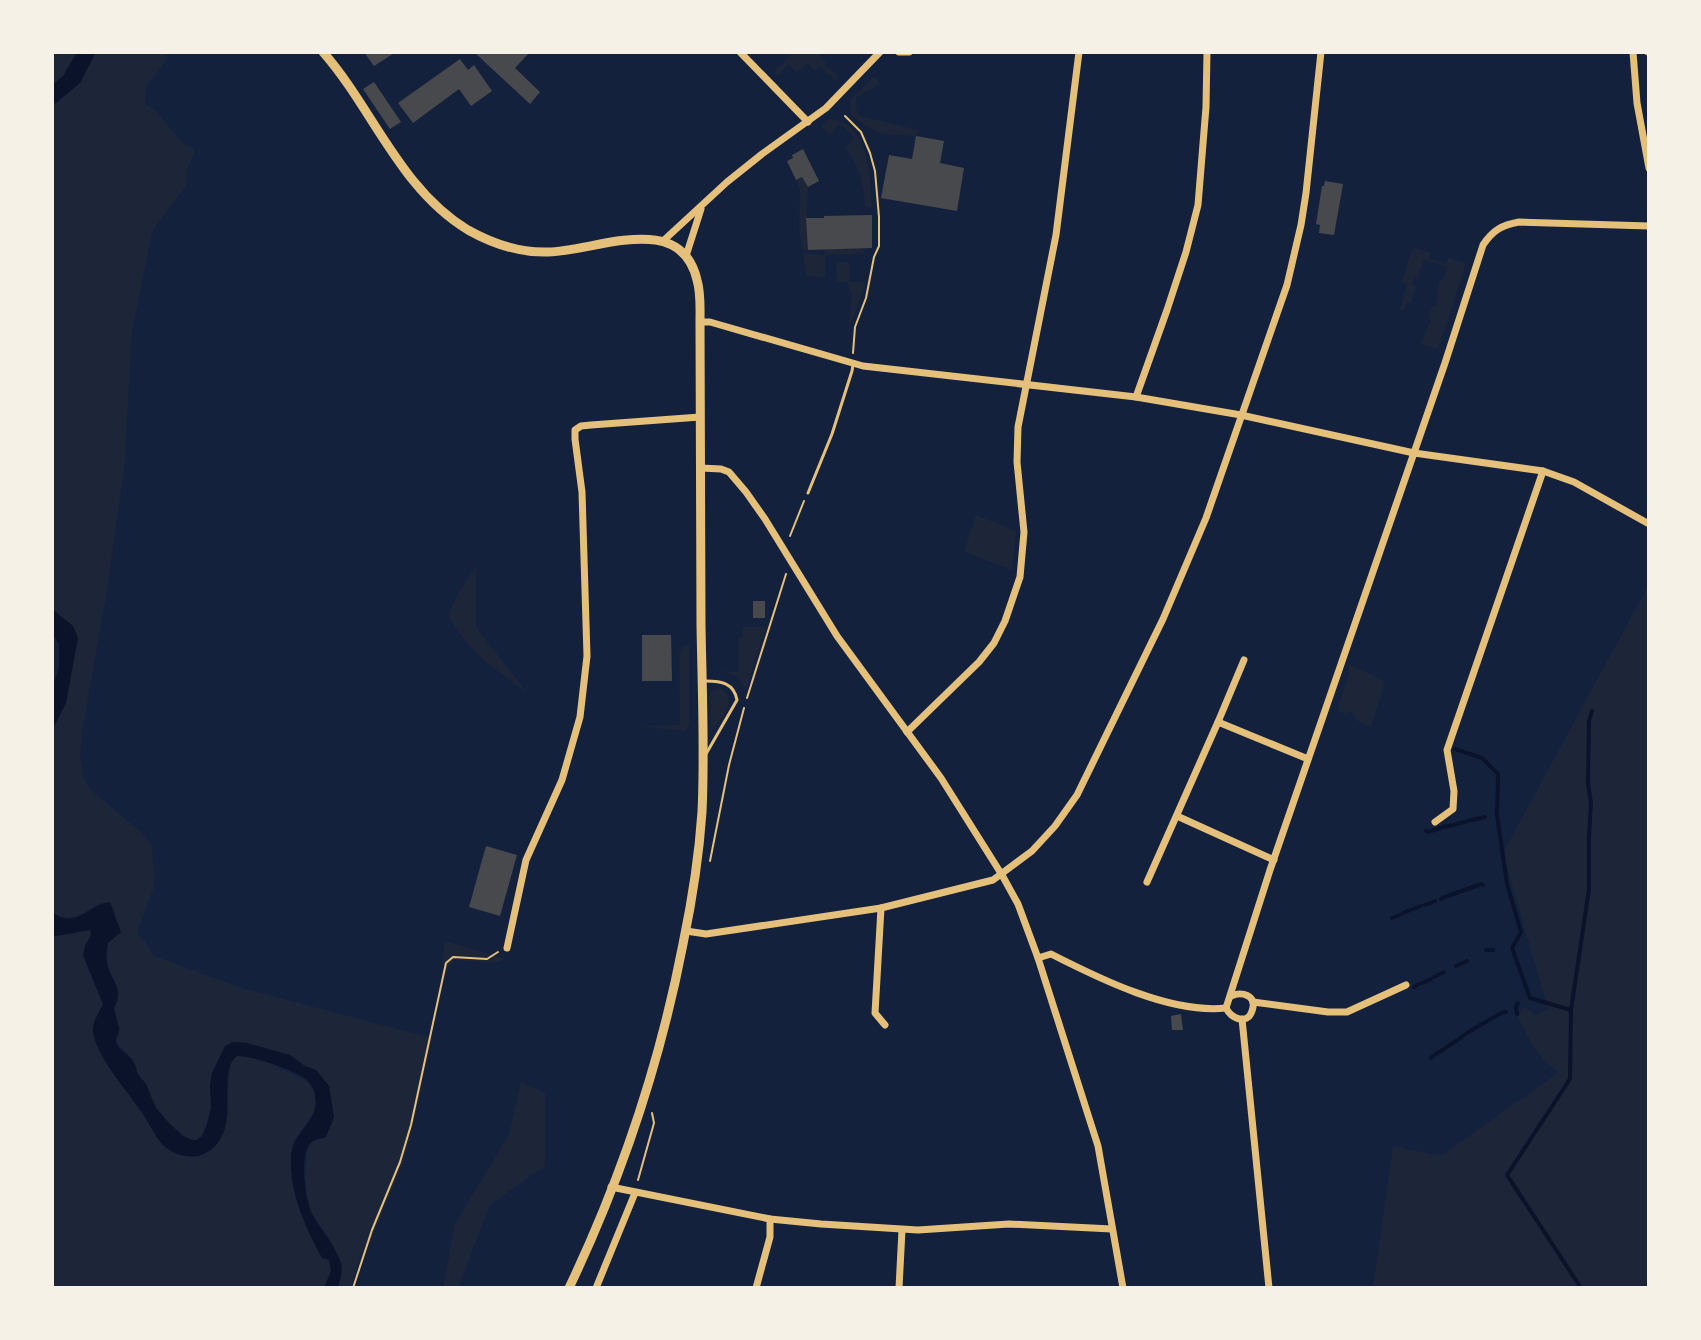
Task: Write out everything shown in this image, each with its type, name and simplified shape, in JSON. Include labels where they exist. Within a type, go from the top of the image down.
[{"type":"main road","points":[[323,52],[409,176],[446,213],[482,238],[518,250],[543,253],[640,239],[663,241],[686,256],[697,280],[700,322],[703,761],[695,873],[686,931],[646,1110],[569,1288]]},
{"type":"street","points":[[740,52],[808,122]]},
{"type":"street","points":[[663,241],[727,182],[826,108],[880,52]]},
{"type":"street","points":[[899,52],[909,52]]},
{"type":"street","points":[[907,732],[979,662],[994,643],[1014,599],[1023,560],[1024,532],[1016,450],[1018,427],[1056,235],[1079,52]]},
{"type":"street","points":[[1136,397],[1186,252],[1198,205],[1207,52]]},
{"type":"street","points":[[686,931],[706,934],[881,908],[993,880],[1032,851],[1055,826],[1077,795],[1163,619],[1206,518],[1287,285],[1306,193],[1321,52]]},
{"type":"street","points":[[1633,52],[1637,103],[1649,168]]},
{"type":"street","points":[[686,256],[702,206]]},
{"type":"street","points":[[1253,1002],[1252,1011],[1242,1019],[1230,1016],[1226,1008],[1483,245],[1491,233],[1504,224],[1519,222],[1649,226]]},
{"type":"street","points":[[700,322],[710,322],[853,364],[1136,397],[1241,415],[1414,453],[1543,471],[1574,482],[1649,524]]},
{"type":"street","points":[[507,948],[526,860],[562,780],[580,717],[587,656],[582,492],[575,430],[581,426],[700,417]]},
{"type":"street","points":[[701,468],[729,472],[760,512],[837,636],[941,778],[1018,904],[1098,1146],[1123,1288]]},
{"type":"street","points":[[1435,822],[1453,809],[1454,791],[1447,750],[1543,471]]},
{"type":"street","points":[[1147,882],[1244,660]]},
{"type":"street","points":[[1218,722],[1308,759]]},
{"type":"street","points":[[1177,816],[1274,860]]},
{"type":"street","points":[[881,908],[875,1013],[885,1025]]},
{"type":"street","points":[[1038,958],[1051,954],[1107,981],[1164,1001],[1210,1009],[1226,1008]]},
{"type":"street","points":[[1231,996],[1239,992],[1253,1002],[1347,1012],[1406,985]]},
{"type":"street","points":[[1242,1019],[1269,1288]]},
{"type":"street","points":[[611,1187],[770,1219],[902,1230],[1009,1224],[1112,1229]]},
{"type":"street","points":[[596,1288],[635,1193]]},
{"type":"street","points":[[756,1288],[770,1237],[770,1219]]},
{"type":"street","points":[[899,1288],[902,1230]]},
{"type":"lane","points":[[808,493],[832,434],[853,364]]},
{"type":"lane","points":[[703,681],[729,685],[734,689],[737,700],[703,761]]},
{"type":"path","points":[[845,116],[861,132],[870,153],[875,171],[879,217],[879,246],[855,327],[853,364]]},
{"type":"path","points":[[746,701],[787,569],[788,543],[808,493]]},
{"type":"path","points":[[353,1288],[411,1125],[446,963],[453,957],[487,959],[507,948]]},
{"type":"path","points":[[635,1193],[654,1123],[646,1110]]},
{"type":"shaded area","points":[[57,52],[77,52],[63,76],[52,85],[52,56]]},
{"type":"shaded area","points":[[77,52],[96,52],[80,83],[52,106],[52,85],[63,76]]},
{"type":"shaded area","points":[[96,52],[163,52],[168,58],[146,86],[145,104],[155,110],[181,141],[195,150],[187,170],[187,185],[152,233],[132,332],[124,471],[82,732],[80,757],[84,779],[91,790],[151,843],[155,876],[138,935],[154,956],[242,988],[432,1038],[403,1163],[365,1254],[360,1257],[351,1288],[338,1288],[341,1276],[333,1244],[312,1213],[307,1197],[307,1150],[313,1141],[321,1139],[334,1117],[329,1086],[316,1070],[290,1055],[225,1046],[212,1073],[211,1108],[202,1136],[192,1141],[183,1136],[156,1108],[132,1059],[116,1040],[119,1034],[114,1008],[118,994],[108,966],[107,952],[114,908],[101,903],[71,918],[52,912],[52,730],[59,719],[73,626],[52,609],[52,106],[80,83]]},
{"type":"shaded area","points":[[789,52],[816,52],[839,77],[836,80],[820,66],[815,70],[807,63],[797,73],[789,64],[777,76],[774,72],[791,55]]},
{"type":"shaded area","points":[[874,77],[881,84],[856,97],[857,113],[918,130],[916,136],[873,130],[851,114],[850,100]]},
{"type":"shaded area","points":[[829,119],[842,122],[860,140],[869,167],[872,208],[865,207],[860,176],[845,148],[854,137],[840,124],[830,135],[821,126]]},
{"type":"shaded area","points":[[802,177],[808,187],[808,250],[802,250],[799,227],[800,188],[796,180]]},
{"type":"shaded area","points":[[1413,247],[1431,253],[1429,259],[1446,264],[1448,258],[1466,263],[1438,349],[1421,344],[1439,293],[1440,280],[1443,281],[1447,267],[1424,260],[1418,277],[1414,277],[1412,284],[1416,286],[1411,303],[1407,302],[1404,310],[1400,309],[1407,284],[1402,282]]},
{"type":"shaded area","points":[[825,248],[864,248],[864,254],[825,255],[825,277],[806,276],[803,253],[824,255]]},
{"type":"shaded area","points":[[836,262],[849,262],[850,282],[866,282],[848,333],[852,295],[847,282],[837,282]]},
{"type":"shaded area","points":[[976,515],[1016,531],[1012,570],[964,552]]},
{"type":"shaded area","points":[[476,567],[476,627],[527,693],[483,660],[449,618],[456,598]]},
{"type":"shaded area","points":[[1649,584],[1649,1288],[1373,1288],[1393,1146],[1441,1156],[1559,1072],[1540,1055],[1518,1017],[1524,1006],[1535,1015],[1548,1009],[1503,853]]},
{"type":"shaded area","points":[[52,609],[73,626],[78,638],[66,703],[52,730],[52,688],[59,668],[59,644],[52,633]]},
{"type":"shaded area","points":[[743,627],[766,627],[746,689],[737,676],[721,671],[738,672],[739,638],[743,638]]},
{"type":"shaded area","points":[[689,645],[689,725],[685,731],[637,726],[680,725],[679,652]]},
{"type":"shaded area","points":[[1348,664],[1385,681],[1371,727],[1356,720],[1355,714],[1349,711],[1345,714],[1339,711],[1349,675]]},
{"type":"shaded area","points":[[720,688],[726,693],[729,703],[711,731],[710,694]]},
{"type":"shaded area","points":[[110,902],[121,932],[108,943],[107,956],[109,970],[118,990],[114,1008],[119,1030],[117,1044],[134,1062],[156,1108],[183,1136],[197,1140],[202,1136],[211,1108],[212,1073],[225,1046],[233,1042],[290,1055],[316,1070],[329,1086],[334,1117],[326,1137],[315,1140],[306,1151],[304,1179],[312,1214],[341,1263],[338,1288],[324,1288],[331,1271],[329,1260],[322,1258],[310,1234],[300,1210],[291,1172],[292,1150],[316,1105],[314,1090],[307,1080],[273,1064],[237,1056],[228,1076],[224,1132],[217,1144],[204,1154],[183,1156],[161,1143],[107,1064],[93,1032],[103,1004],[83,955],[90,930],[52,935],[52,912],[60,917],[75,918]]},
{"type":"shaded area","points":[[90,930],[91,935],[85,946],[86,965],[103,1004],[95,1019],[97,1047],[164,1147],[203,1155],[225,1101],[230,1066],[237,1056],[267,1062],[307,1081],[314,1092],[316,1104],[294,1141],[291,1179],[329,1260],[331,1271],[324,1288],[52,1288],[52,935]]},
{"type":"shaded area","points":[[445,941],[507,959],[492,963],[453,960],[447,971],[442,963]]},
{"type":"shaded area","points":[[521,1082],[545,1093],[545,1166],[490,1205],[458,1288],[443,1288],[455,1224],[509,1135]]},
{"type":"building","points":[[364,52],[396,52],[374,66]]},
{"type":"building","points":[[474,52],[530,52],[515,68],[540,92],[530,104]]},
{"type":"building","points":[[460,59],[468,70],[474,65],[492,91],[471,106],[459,89],[413,123],[398,103]]},
{"type":"building","points":[[374,82],[401,122],[390,129],[363,89]]},
{"type":"building","points":[[916,136],[944,141],[940,163],[964,168],[957,211],[881,198],[889,155],[912,159]]},
{"type":"building","points":[[803,149],[819,181],[808,187],[802,177],[796,180],[787,161]]},
{"type":"building","points":[[1325,181],[1343,184],[1334,235],[1319,233],[1320,225],[1316,224]]},
{"type":"building","points":[[872,215],[872,248],[808,250],[806,218]]},
{"type":"building","points":[[753,601],[765,601],[765,618],[753,618]]},
{"type":"building","points":[[642,635],[671,635],[672,681],[642,681]]},
{"type":"building","points":[[486,846],[517,855],[500,916],[469,907]]},
{"type":"building","points":[[1181,1014],[1183,1030],[1172,1030],[1171,1016]]},
{"type":"waterway","points":[[1571,1010],[1589,889],[1589,721],[1592,711]]},
{"type":"waterway","points":[[1455,749],[1482,758],[1498,774],[1497,815],[1507,884],[1521,932],[1512,948],[1530,998],[1571,1010],[1570,1079],[1507,1175],[1581,1288]]},
{"type":"waterway","points":[[1468,821],[1485,817]]},
{"type":"waterway","points":[[1457,824],[1465,822]]},
{"type":"waterway","points":[[1443,827],[1454,825]]},
{"type":"waterway","points":[[1431,831],[1440,828]]},
{"type":"waterway","points":[[1462,891],[1483,885]]},
{"type":"waterway","points":[[1448,896],[1459,892]]},
{"type":"waterway","points":[[1441,899],[1445,897]]},
{"type":"waterway","points":[[1425,905],[1435,901]]},
{"type":"waterway","points":[[1413,909],[1421,906]]},
{"type":"waterway","points":[[1403,913],[1410,910]]},
{"type":"waterway","points":[[1392,918],[1400,915]]},
{"type":"waterway","points":[[1486,950],[1493,950]]},
{"type":"waterway","points":[[1456,966],[1467,961]]},
{"type":"waterway","points":[[1434,977],[1444,972]]},
{"type":"waterway","points":[[1422,983],[1431,979]]},
{"type":"waterway","points":[[1414,987],[1419,984]]},
{"type":"waterway","points":[[1517,1014],[1518,1003]]},
{"type":"waterway","points":[[1489,1020],[1506,1012]]},
{"type":"waterway","points":[[1480,1025],[1486,1022]]},
{"type":"waterway","points":[[1467,1033],[1477,1027]]},
{"type":"waterway","points":[[1459,1039],[1464,1035]]},
{"type":"waterway","points":[[1447,1047],[1456,1041]]},
{"type":"waterway","points":[[1436,1054],[1444,1049]]}]
